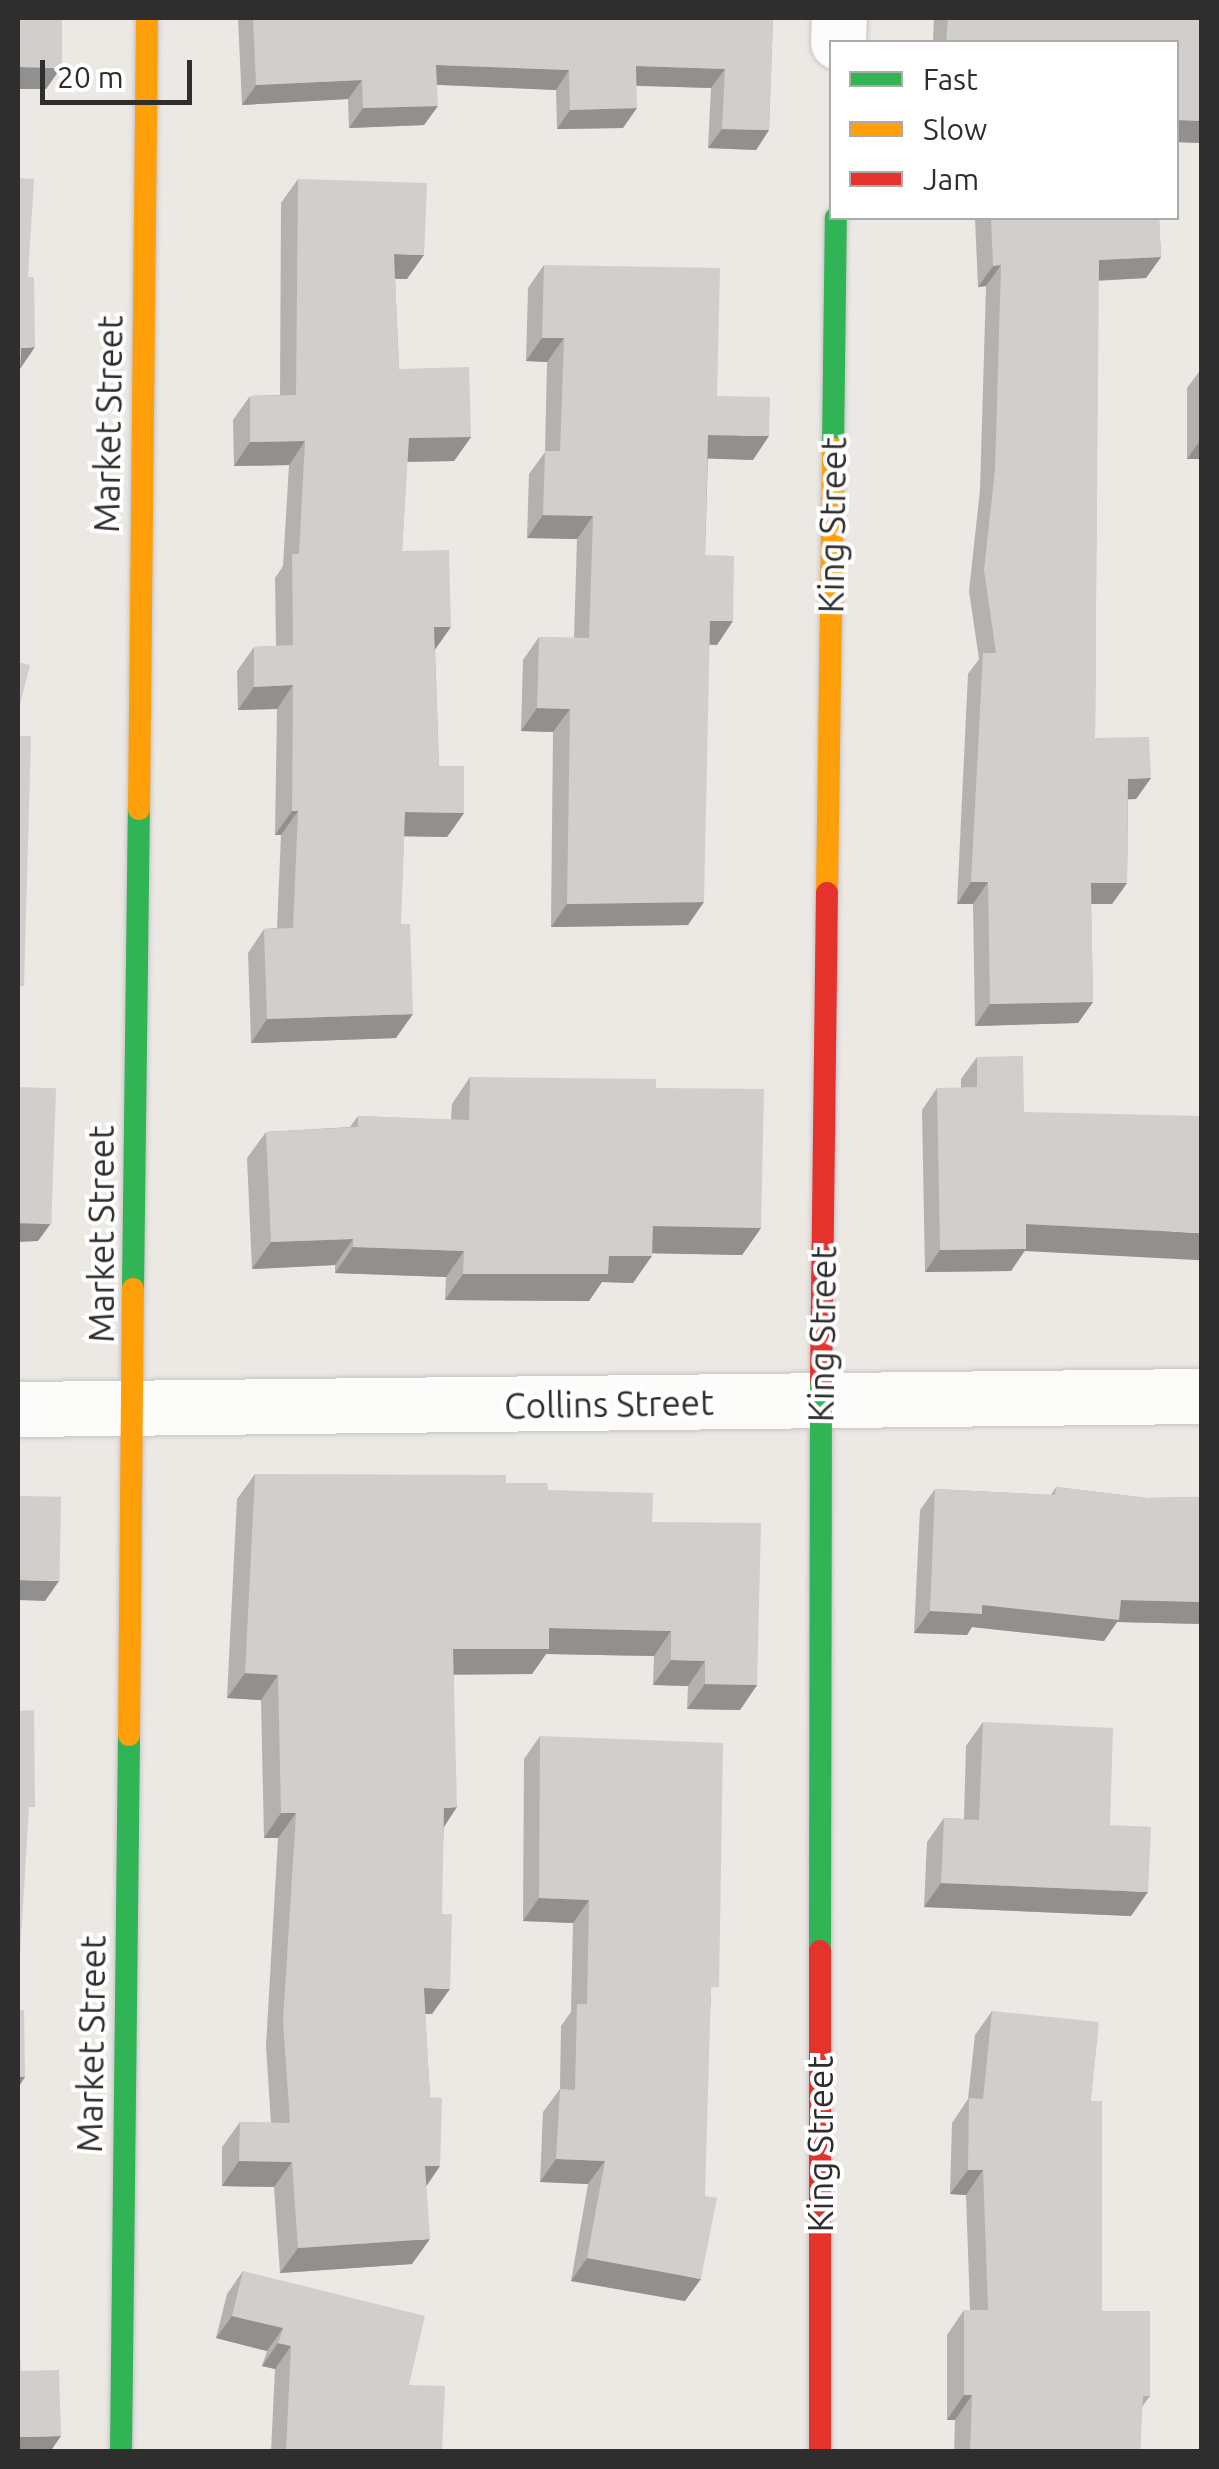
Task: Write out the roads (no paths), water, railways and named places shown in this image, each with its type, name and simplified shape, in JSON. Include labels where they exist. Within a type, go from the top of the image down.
[{"type":"street","name":"Market Street","points":[[121,2452],[147,18]]},
{"type":"street","name":"King Street","points":[[820,2452],[821,1401],[836,220]]},
{"type":"street","name":"Collins Street","points":[[18,1409],[1202,1396]]}]
